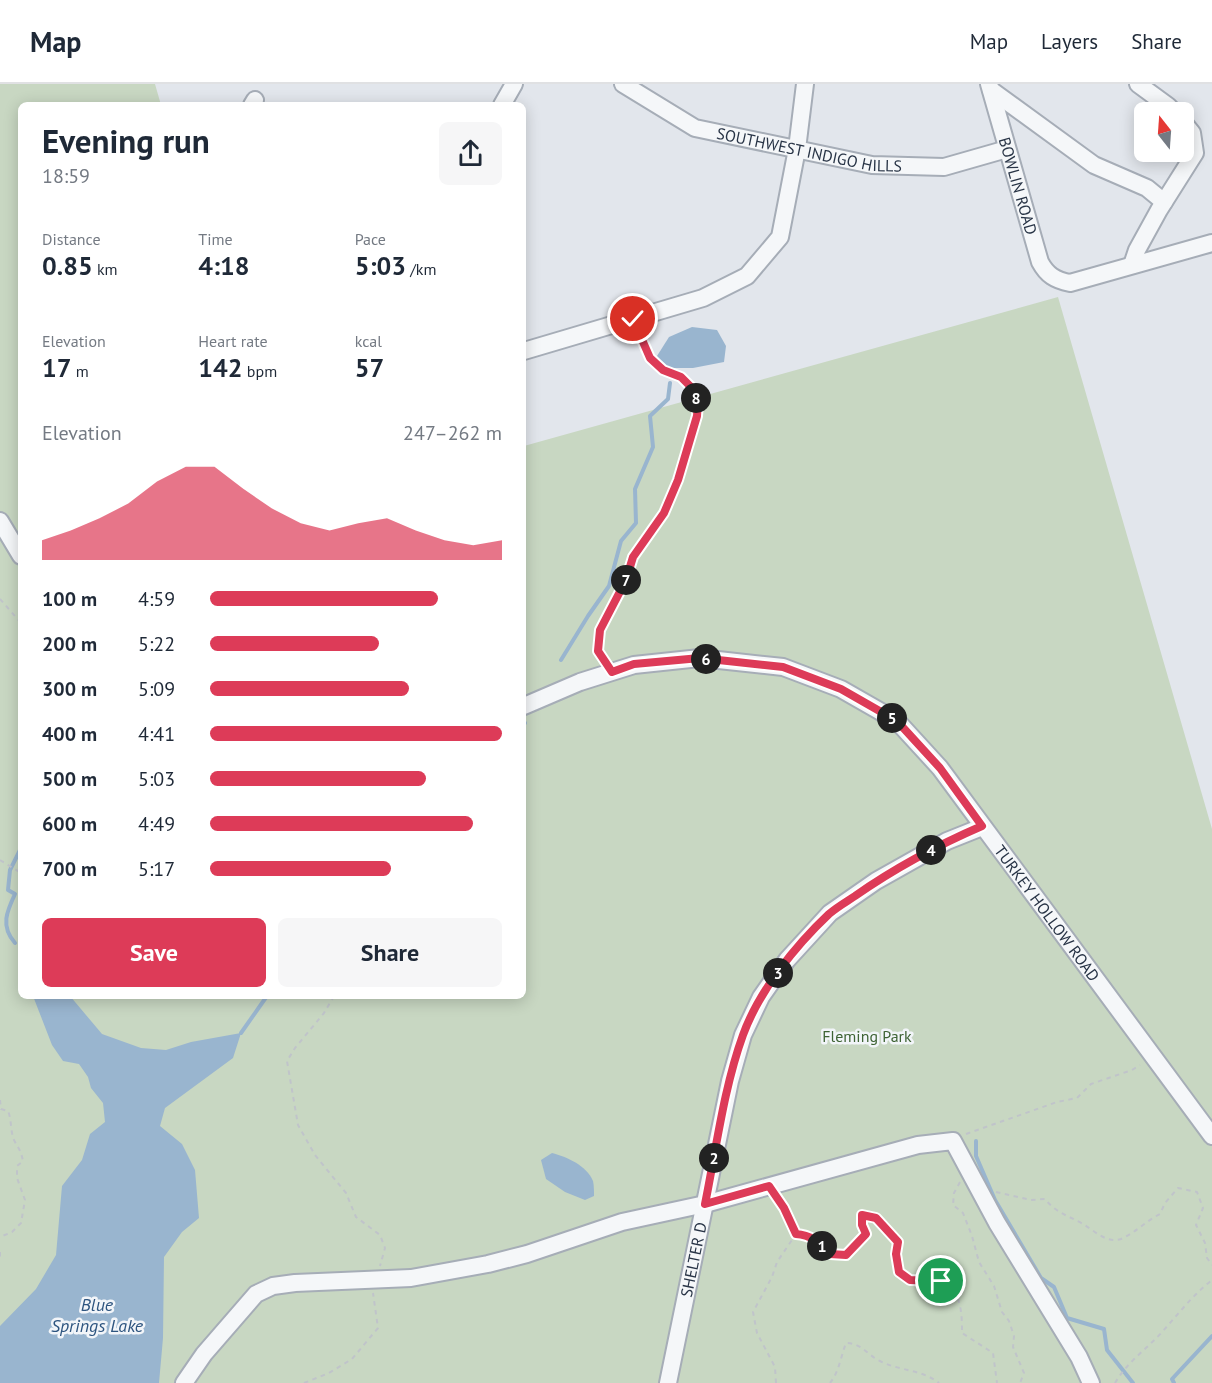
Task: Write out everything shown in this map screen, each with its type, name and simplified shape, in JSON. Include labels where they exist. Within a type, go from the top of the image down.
[{"type":"street","points":[[504,102],[514,84]]},
{"type":"street","name":"SOUTHWEST INDIGO HILLS","points":[[623,84],[695,128],[872,165],[944,167],[1007,149]]},
{"type":"street","points":[[526,350],[703,298],[747,276],[780,237],[797,149],[805,84]]},
{"type":"street","points":[[1138,84],[1161,102]]},
{"type":"street","points":[[990,87],[1094,165],[1147,188],[1164,202]]},
{"type":"street","name":"BOWLIN ROAD","points":[[990,87],[1040,262],[1046,272],[1059,281],[1070,283],[1132,266]]},
{"type":"street","points":[[1132,266],[1137,250],[1189,162]]},
{"type":"street","points":[[1132,266],[1212,243]]},
{"type":"street","points":[[0,521],[18,551]]},
{"type":"street","name":"TURKEY HOLLOW ROAD","points":[[526,704],[580,682],[634,664],[700,658],[783,667],[841,689],[897,721],[940,768],[1212,1136]]},
{"type":"street","name":"SHELTER D","points":[[668,1383],[730,1081],[743,1035],[761,997],[787,960],[830,914],[876,881],[947,841],[982,826]]},
{"type":"street","points":[[184,1383],[204,1354],[256,1294],[273,1286],[411,1278],[488,1264],[526,1254],[622,1222],[705,1204],[918,1145],[953,1141],[997,1224],[1079,1357],[1091,1383]]},
{"type":"path","points":[[612,672],[598,651],[600,630],[626,580],[633,557],[664,513],[697,416],[698,402],[693,389],[681,377],[663,370],[650,358],[633,319]]},
{"type":"path","points":[[0,599],[18,620]]},
{"type":"path","points":[[0,860],[18,871]]},
{"type":"path","points":[[304,1383],[329,1373],[352,1359],[378,1328],[371,1289],[376,1281],[386,1248],[380,1235],[356,1217],[346,1193],[315,1155],[298,1125],[287,1061],[294,1048],[324,1013],[332,999]]},
{"type":"path","points":[[953,1141],[974,1130],[1036,1111],[1057,1102],[1077,1098],[1091,1084],[1132,1070],[1153,1057]]},
{"type":"path","points":[[0,1100],[2,1109],[8,1111],[12,1120],[14,1141],[21,1148],[22,1161],[17,1166],[17,1178],[25,1200],[21,1223],[12,1232],[0,1238]]},
{"type":"path","points":[[1020,1383],[1024,1373],[1013,1347],[1014,1336],[1009,1321],[1002,1312],[994,1286],[979,1262],[963,1213],[953,1205],[954,1193],[960,1182],[969,1182],[1031,1200],[1045,1199],[1060,1214],[1109,1240],[1120,1240],[1160,1214],[1165,1203],[1178,1188],[1197,1192],[1203,1208],[1196,1225],[1205,1243],[1207,1258],[1212,1265]]},
{"type":"path","points":[[769,1186],[784,1208],[796,1234]]},
{"type":"path","points":[[796,1234],[807,1235],[830,1254],[846,1255],[866,1234],[862,1225],[862,1215],[876,1218],[898,1242],[896,1254],[899,1272],[910,1280],[941,1281],[955,1293],[962,1311],[962,1334],[993,1353],[997,1383]]},
{"type":"path","points":[[776,1383],[775,1367],[757,1333],[753,1312],[772,1277],[777,1262],[796,1234]]},
{"type":"path","points":[[0,1252],[0,1261]]},
{"type":"path","points":[[1115,1383],[1129,1363],[1162,1332],[1197,1292],[1212,1280]]},
{"type":"path","points":[[830,1383],[835,1376],[846,1343],[856,1343],[880,1362],[930,1376],[939,1383]]},
{"type":"green space","name":"Fleming Park","points":[[0,84],[155,84],[160,102],[18,102],[18,999],[526,999],[526,445],[1058,297],[1212,829],[1212,1383],[0,1383]]},
{"type":"water","points":[[692,327],[717,330],[726,346],[724,362],[693,368],[667,368],[657,356],[669,337]]},
{"type":"water","name":"Blue Springs Lake","points":[[34,999],[73,999],[102,1034],[141,1048],[166,1050],[191,1042],[241,1033],[233,1058],[165,1108],[160,1126],[182,1144],[195,1170],[199,1218],[182,1232],[164,1257],[163,1338],[159,1383],[0,1383],[0,1326],[36,1289],[56,1255],[62,1186],[82,1160],[90,1134],[105,1122],[103,1103],[91,1088],[88,1077],[79,1064],[63,1061],[52,1045]]},
{"type":"water","points":[[552,1153],[570,1159],[586,1170],[593,1181],[594,1196],[585,1200],[565,1192],[546,1179],[541,1160]]},
{"type":"waterway","points":[[561,660],[609,586],[621,541],[636,523],[635,489],[653,447],[650,416],[668,399],[670,383]]},
{"type":"waterway","points":[[15,943],[10,937],[6,918],[15,894],[8,890],[10,870],[18,854]]},
{"type":"waterway","points":[[241,1033],[265,999]]},
{"type":"waterway","points":[[976,1141],[976,1156],[995,1200],[1041,1278],[1054,1287],[1067,1318],[1104,1329],[1107,1350],[1133,1383]]},
{"type":"waterway","points":[[1174,1383],[1172,1379],[1212,1336]]},
{"type":"route","points":[[633,319],[650,358],[663,370],[681,377],[693,389],[698,402],[697,416],[678,480],[664,513],[633,557],[626,580],[600,630],[598,651],[612,672],[634,664],[700,658],[783,667],[841,689],[897,721],[940,768],[982,826],[947,841],[876,881],[830,914],[787,960],[761,997],[743,1035],[730,1081],[705,1204],[769,1186],[784,1208],[796,1234],[807,1235],[830,1254],[846,1255],[866,1234],[862,1225],[862,1215],[876,1218],[898,1242],[896,1254],[899,1272],[910,1280],[941,1281]]}]
